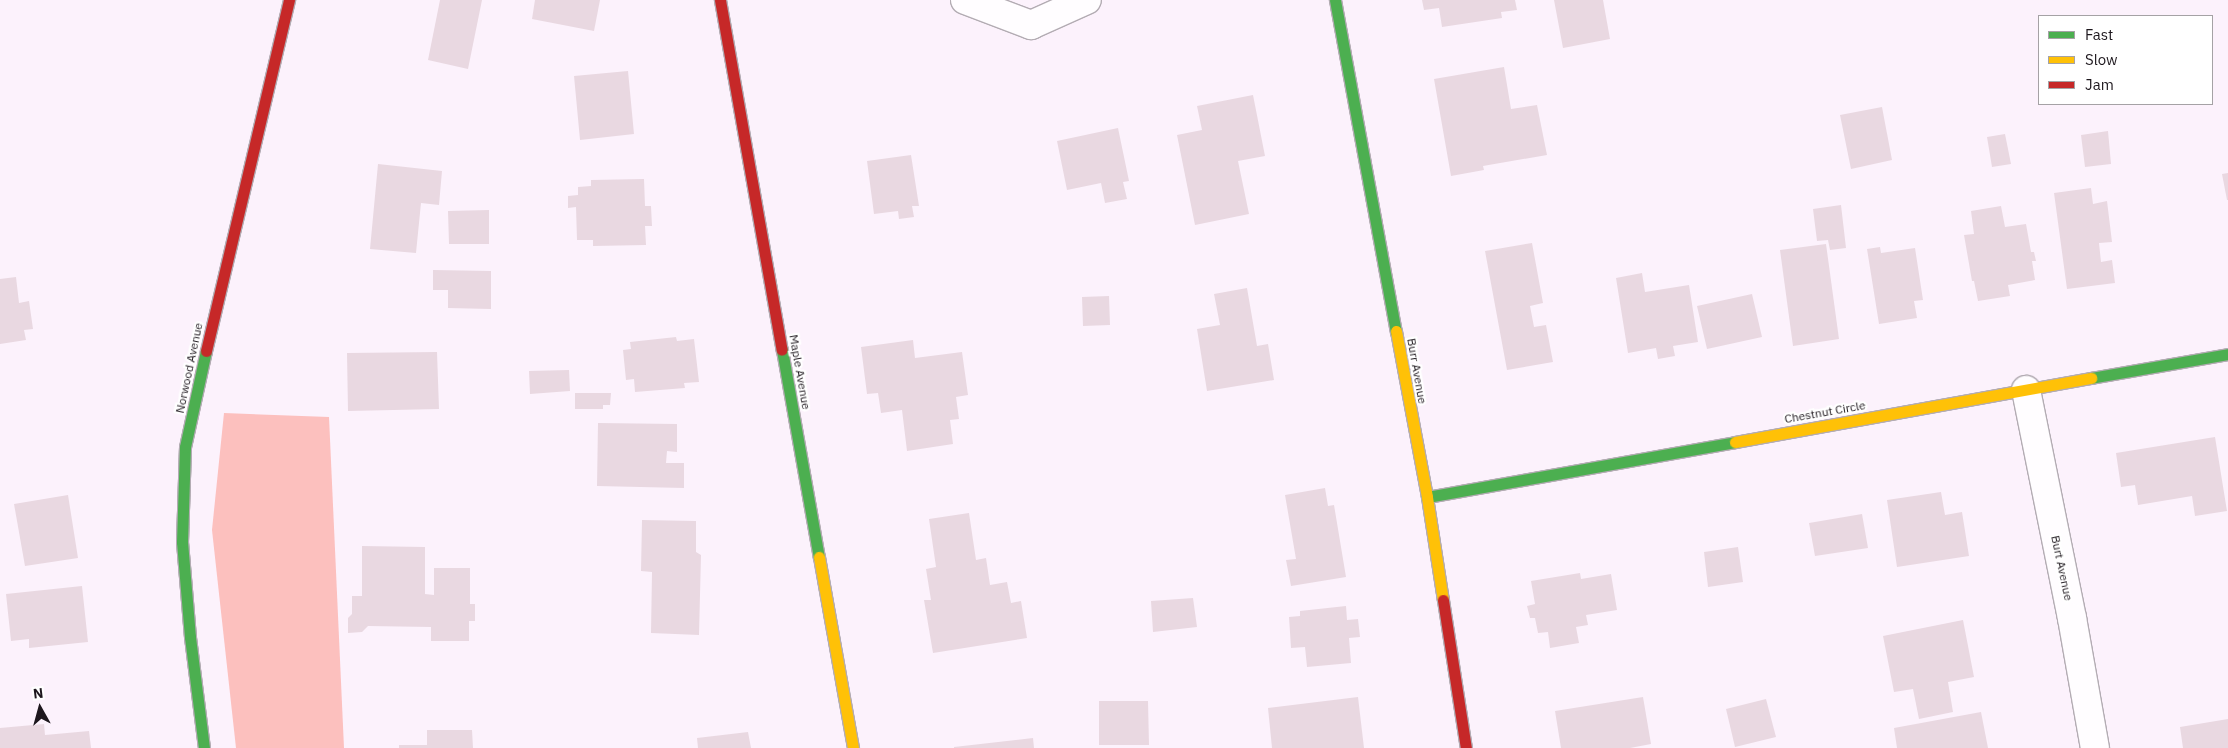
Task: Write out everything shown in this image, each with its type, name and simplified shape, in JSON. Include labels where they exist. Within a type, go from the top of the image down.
[{"type":"street","name":"Norwood Avenue","points":[[204,748],[190,637],[182,542],[185,447],[289,0]]},
{"type":"street","name":"Maple Avenue","points":[[720,0],[853,748]]},
{"type":"street","points":[[965,0],[1031,25],[1087,0]]},
{"type":"street","name":"Burr Avenue","points":[[1335,0],[1427,497],[1466,748]]},
{"type":"street","name":"Chestnut Circle","points":[[1427,497],[2228,354]]},
{"type":"street","name":"Burt Avenue","points":[[2026,390],[2072,618],[2095,748]]},
{"type":"shaded area","points":[[224,413],[329,417],[344,748],[236,748],[212,530]]},
{"type":"building","points":[[440,0],[482,0],[468,69],[428,60]]},
{"type":"building","points":[[535,0],[600,0],[594,31],[532,19]]},
{"type":"building","points":[[1422,0],[1515,0],[1517,10],[1501,12],[1502,18],[1442,27],[1439,8],[1424,10]]},
{"type":"building","points":[[1554,0],[1603,0],[1610,39],[1563,48]]},
{"type":"building","points":[[1504,67],[1511,109],[1537,105],[1547,155],[1483,166],[1484,170],[1451,176],[1434,79]]},
{"type":"building","points":[[628,71],[634,134],[580,140],[574,76]]},
{"type":"building","points":[[1253,95],[1265,156],[1238,161],[1249,214],[1195,225],[1177,135],[1202,130],[1197,106]]},
{"type":"building","points":[[1882,107],[1892,160],[1851,169],[1840,115]]},
{"type":"building","points":[[1118,128],[1129,181],[1123,182],[1127,199],[1105,203],[1101,183],[1067,190],[1057,141]]},
{"type":"building","points":[[2108,131],[2111,164],[2085,167],[2081,135]]},
{"type":"building","points":[[2005,134],[2011,164],[1992,167],[1987,137]]},
{"type":"building","points":[[911,155],[919,206],[912,206],[914,217],[899,219],[898,211],[874,214],[867,161]]},
{"type":"building","points":[[378,164],[442,171],[439,205],[421,203],[416,253],[370,249]]},
{"type":"building","points":[[2228,173],[2228,200],[2227,200],[2222,174]]},
{"type":"building","points":[[644,179],[645,206],[651,206],[652,226],[645,226],[646,245],[593,246],[593,240],[577,240],[576,207],[568,208],[568,196],[578,195],[578,187],[591,186],[591,180]]},
{"type":"building","points":[[2091,188],[2093,204],[2107,201],[2112,242],[2099,243],[2101,262],[2112,260],[2115,283],[2067,289],[2054,193]]},
{"type":"building","points":[[1841,205],[1846,248],[1830,250],[1828,240],[1817,241],[1813,209]]},
{"type":"building","points":[[2001,206],[2005,227],[2026,224],[2031,252],[2034,252],[2036,261],[2032,261],[2035,280],[2008,285],[2010,296],[1978,301],[1974,281],[1972,281],[1964,235],[1974,234],[1971,211]]},
{"type":"building","points":[[489,210],[489,244],[449,244],[448,211]]},
{"type":"building","points":[[1532,243],[1543,303],[1530,306],[1534,327],[1546,325],[1553,362],[1507,370],[1485,251]]},
{"type":"building","points":[[1826,244],[1839,339],[1793,346],[1780,250]]},
{"type":"building","points":[[1880,247],[1881,253],[1915,248],[1923,300],[1914,301],[1917,318],[1879,324],[1867,249]]},
{"type":"building","points":[[433,270],[491,271],[491,309],[448,308],[448,290],[433,290]]},
{"type":"building","points":[[1642,273],[1645,292],[1689,285],[1698,342],[1673,346],[1675,356],[1658,359],[1656,348],[1628,353],[1616,278]]},
{"type":"building","points":[[16,277],[19,303],[29,301],[33,329],[24,330],[26,340],[0,344],[0,279]]},
{"type":"building","points":[[1247,288],[1257,346],[1268,344],[1274,380],[1207,391],[1197,329],[1220,325],[1214,294]]},
{"type":"building","points":[[1752,294],[1762,337],[1707,349],[1697,306]]},
{"type":"building","points":[[1109,296],[1110,325],[1083,326],[1082,297]]},
{"type":"building","points":[[676,337],[677,341],[694,339],[699,382],[684,383],[685,388],[635,392],[634,379],[626,380],[623,350],[631,349],[630,342]]},
{"type":"building","points":[[913,340],[915,358],[962,352],[968,395],[956,397],[959,419],[950,420],[953,444],[907,451],[902,410],[881,413],[878,393],[867,394],[861,347]]},
{"type":"building","points":[[437,352],[439,409],[348,411],[347,353]]},
{"type":"building","points":[[569,370],[570,391],[530,394],[529,371]]},
{"type":"building","points":[[575,393],[611,393],[610,405],[603,405],[603,409],[575,409]]},
{"type":"building","points":[[598,423],[677,424],[677,452],[667,451],[666,463],[684,463],[684,488],[597,486]]},
{"type":"building","points":[[2215,437],[2227,511],[2195,516],[2192,496],[2138,505],[2135,485],[2121,487],[2116,453]]},
{"type":"building","points":[[1325,488],[1328,506],[1334,505],[1346,577],[1291,586],[1286,560],[1296,559],[1285,495]]},
{"type":"building","points":[[1941,492],[1945,515],[1962,512],[1969,556],[1897,567],[1887,500]]},
{"type":"building","points":[[68,495],[78,558],[25,566],[14,504]]},
{"type":"building","points":[[969,513],[976,560],[986,558],[990,585],[1007,582],[1011,603],[1021,601],[1027,638],[933,653],[924,600],[931,600],[926,569],[936,567],[929,519]]},
{"type":"building","points":[[1862,514],[1868,548],[1815,556],[1809,523]]},
{"type":"building","points":[[642,520],[696,521],[696,552],[701,555],[699,635],[651,633],[652,572],[641,571]]},
{"type":"building","points":[[362,546],[425,547],[425,594],[434,595],[434,568],[470,568],[470,604],[475,604],[475,621],[469,621],[469,641],[431,641],[431,627],[368,626],[362,632],[348,633],[348,618],[352,614],[352,596],[362,596]]},
{"type":"building","points":[[1738,547],[1743,582],[1708,587],[1704,552]]},
{"type":"building","points":[[1580,573],[1581,579],[1611,574],[1617,610],[1586,615],[1588,625],[1576,627],[1579,643],[1550,648],[1548,632],[1538,633],[1535,618],[1530,618],[1527,606],[1535,604],[1531,581]]},
{"type":"building","points":[[82,586],[88,642],[29,648],[29,639],[11,641],[6,594]]},
{"type":"building","points":[[1193,598],[1197,627],[1153,632],[1151,601]]},
{"type":"building","points":[[1346,606],[1347,620],[1358,619],[1360,637],[1349,638],[1351,663],[1307,667],[1305,647],[1291,648],[1289,617],[1300,616],[1300,611]]},
{"type":"building","points":[[1963,620],[1974,677],[1948,682],[1953,712],[1919,719],[1913,689],[1894,692],[1883,636]]},
{"type":"building","points":[[1358,697],[1364,748],[1272,748],[1268,708]]},
{"type":"building","points":[[1643,697],[1651,744],[1630,748],[1561,748],[1555,711]]},
{"type":"building","points":[[1766,699],[1776,737],[1735,747],[1726,709]]},
{"type":"building","points":[[1099,701],[1148,701],[1149,745],[1099,745]]},
{"type":"building","points":[[1981,712],[1988,748],[1897,748],[1894,728]]},
{"type":"building","points":[[2228,719],[2228,748],[2183,748],[2180,727]]},
{"type":"building","points":[[44,724],[45,735],[89,731],[91,748],[0,748],[0,728]]},
{"type":"building","points":[[427,730],[472,730],[473,748],[399,748],[399,745],[427,745]]},
{"type":"building","points":[[748,732],[751,748],[698,748],[697,738]]},
{"type":"building","points":[[1033,738],[1034,748],[954,748],[954,747]]},
{"type":"traffic: fast","points":[[1335,0],[1396,331]]},
{"type":"traffic: fast","points":[[782,350],[819,557]]},
{"type":"traffic: fast","points":[[204,748],[190,637],[182,542],[185,447],[206,351]]},
{"type":"traffic: fast","points":[[2091,378],[2228,354]]},
{"type":"traffic: fast","points":[[1427,497],[1735,442]]},
{"type":"traffic: slow","points":[[1396,331],[1427,497],[1443,600]]},
{"type":"traffic: slow","points":[[1735,442],[2091,378]]},
{"type":"traffic: slow","points":[[819,557],[853,748]]},
{"type":"traffic: jam","points":[[206,351],[289,0]]},
{"type":"traffic: jam","points":[[720,0],[782,350]]},
{"type":"traffic: jam","points":[[1443,600],[1466,748]]}]
